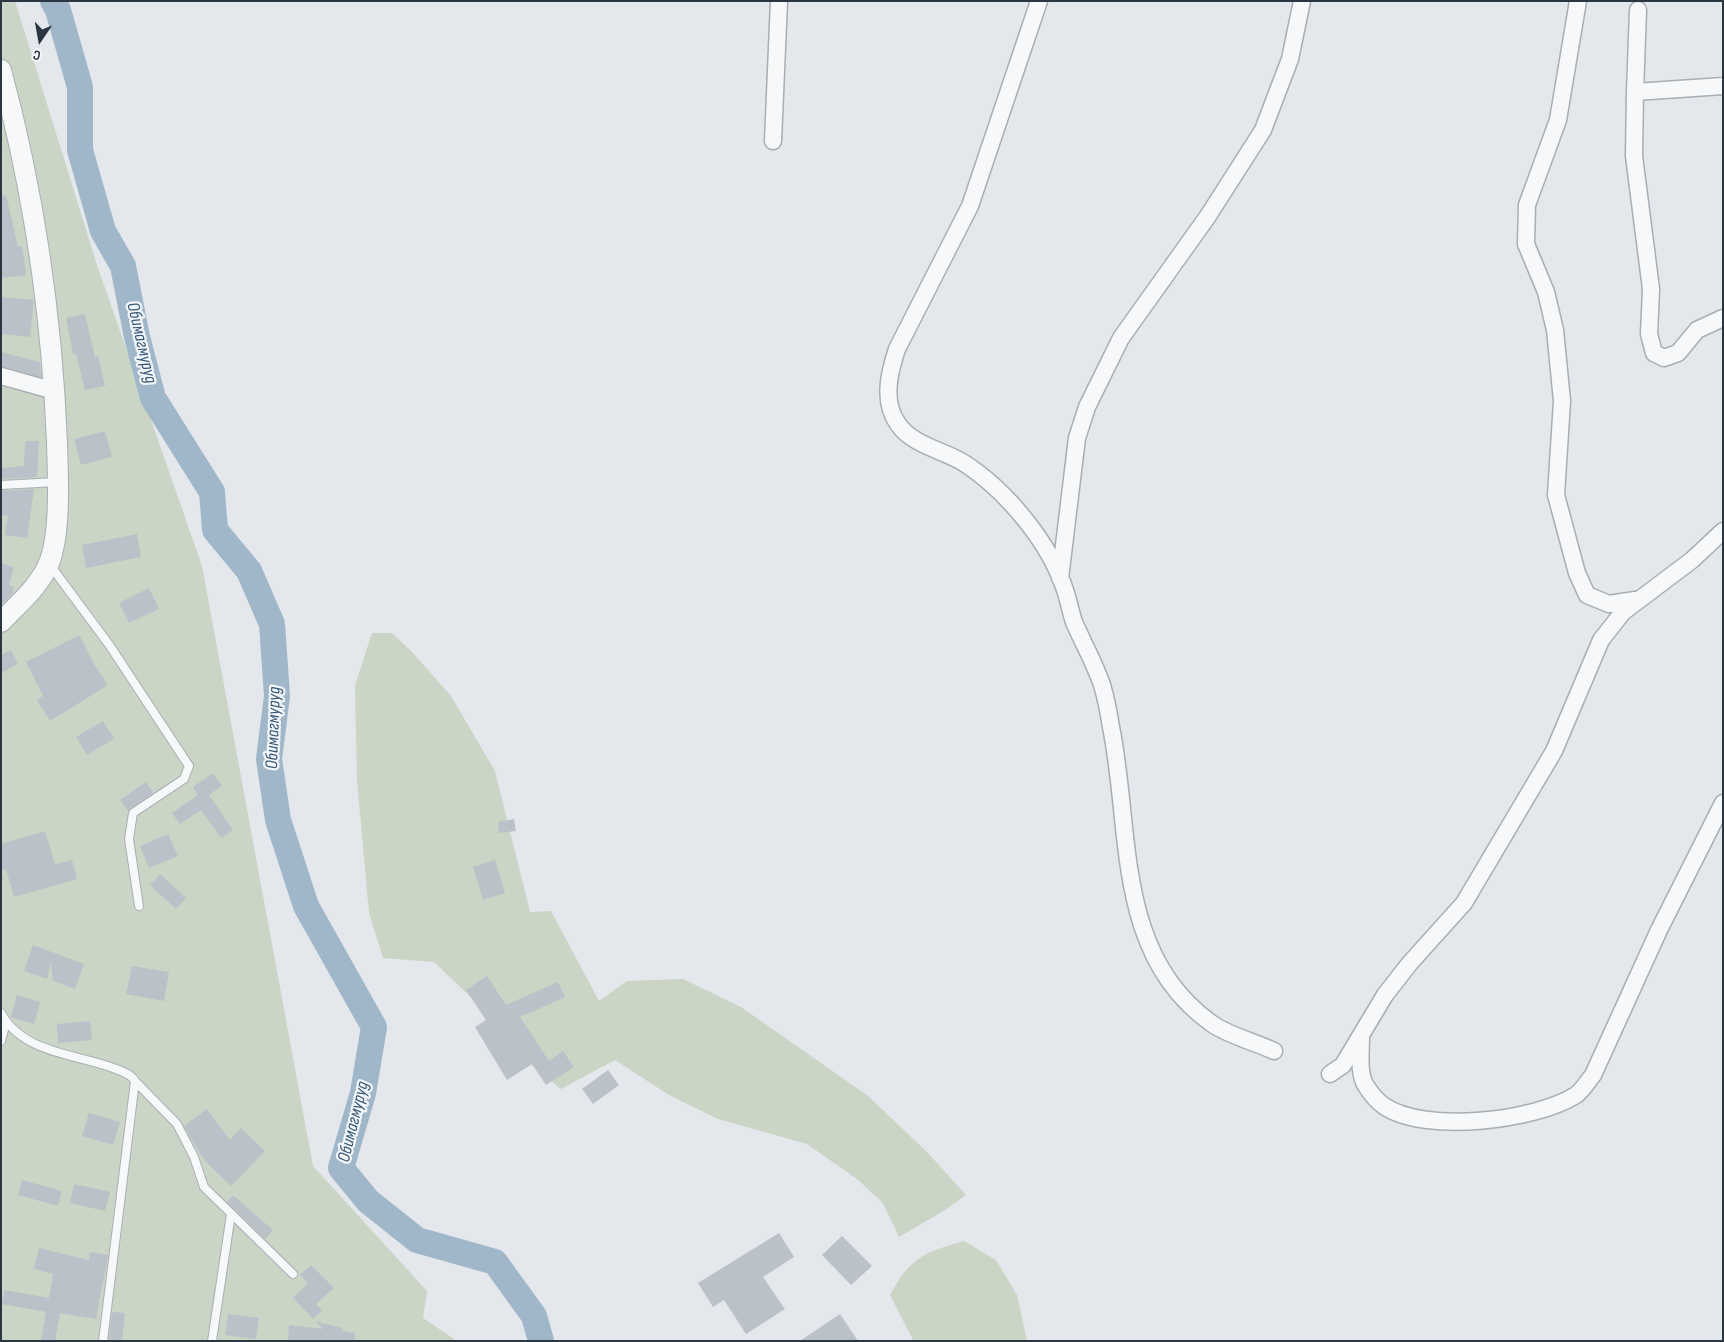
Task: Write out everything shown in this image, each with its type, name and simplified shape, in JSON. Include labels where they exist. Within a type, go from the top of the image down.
[{"type":"street","points":[[773,141],[779,1]]},
{"type":"street","points":[[1039,1],[970,206],[897,349],[888,374],[889,399],[898,424],[911,437],[964,464],[1007,499],[1048,550],[1060,578],[1073,620],[1102,685],[1112,729],[1135,907],[1150,948],[1168,983],[1186,1004],[1213,1025],[1274,1051]]},
{"type":"street","points":[[1060,578],[1077,438],[1087,407],[1121,338],[1208,216],[1263,130],[1290,59],[1302,1]]},
{"type":"street","points":[[1578,1],[1558,120],[1527,205],[1526,244],[1546,292],[1555,330],[1562,401],[1556,494],[1576,573],[1588,595],[1609,604],[1640,599]]},
{"type":"street","points":[[1638,10],[1634,156],[1651,288],[1649,334],[1654,353],[1664,358],[1678,352],[1697,330],[1723,318]]},
{"type":"street","points":[[1,70],[5,97],[41,253],[55,391],[59,482],[57,515],[49,563],[34,587],[1,622]]},
{"type":"street","points":[[1635,92],[1723,86]]},
{"type":"street","points":[[1,376],[55,391]]},
{"type":"street","points":[[1330,1074],[1343,1065],[1385,995],[1410,963],[1464,903],[1554,751],[1601,640],[1623,612],[1692,560],[1723,531]]},
{"type":"street","points":[[1361,1037],[1360,1061],[1365,1084],[1383,1106],[1408,1117],[1438,1122],[1503,1120],[1577,1094],[1593,1075],[1659,930],[1723,803]]},
{"type":"lane","points":[[1,485],[59,482]]},
{"type":"lane","points":[[49,563],[110,646],[189,766],[184,779],[133,814],[129,839],[139,906]]},
{"type":"lane","points":[[1,1013],[6,1022],[26,1039],[44,1048],[104,1065],[132,1077],[177,1124],[194,1157],[204,1187],[293,1274]]},
{"type":"lane","points":[[1,1041],[6,1022]]},
{"type":"lane","points":[[103,1341],[135,1081]]},
{"type":"lane","points":[[212,1341],[231,1214]]},
{"type":"green space","points":[[1,1],[15,1],[97,265],[202,566],[313,1166],[427,1291],[423,1318],[457,1341],[1,1341]]},
{"type":"green space","points":[[372,633],[392,633],[412,652],[451,696],[495,771],[530,912],[551,911],[599,1001],[627,981],[683,979],[741,1007],[868,1096],[928,1153],[966,1195],[945,1210],[899,1237],[883,1203],[857,1179],[807,1144],[718,1119],[669,1095],[615,1060],[561,1089],[518,1054],[500,1025],[434,962],[383,958],[369,913],[357,780],[355,685]]},
{"type":"green space","points":[[964,1241],[996,1260],[1017,1295],[1027,1341],[913,1340],[890,1295],[904,1273],[920,1258],[938,1249]]},
{"type":"building","points":[[6,195],[18,247],[22,246],[26,275],[1,278],[1,196]]},
{"type":"building","points":[[1,297],[34,300],[30,337],[1,334]]},
{"type":"building","points":[[85,314],[95,357],[98,356],[105,386],[85,390],[76,354],[73,354],[66,318]]},
{"type":"building","points":[[1,352],[40,362],[41,377],[1,366]]},
{"type":"building","points":[[105,431],[112,457],[81,465],[74,439]]},
{"type":"building","points":[[25,441],[39,441],[37,477],[1,479],[1,468],[24,466]]},
{"type":"building","points":[[34,489],[27,538],[5,535],[8,516],[1,515],[1,491]]},
{"type":"building","points":[[137,534],[141,557],[86,568],[82,545]]},
{"type":"building","points":[[1,563],[14,567],[9,585],[14,587],[12,594],[1,605]]},
{"type":"building","points":[[149,588],[159,609],[129,623],[119,603]]},
{"type":"building","points":[[79,635],[94,664],[108,685],[50,721],[37,700],[43,696],[26,662]]},
{"type":"building","points":[[11,650],[18,664],[1,673],[1,655]]},
{"type":"building","points":[[103,721],[114,739],[87,755],[76,737]]},
{"type":"building","points":[[213,773],[222,786],[209,795],[233,830],[221,838],[201,810],[180,824],[172,813],[198,795],[193,787]]},
{"type":"building","points":[[146,782],[153,793],[128,811],[120,800]]},
{"type":"building","points":[[514,819],[516,831],[499,833],[498,822]]},
{"type":"building","points":[[45,831],[55,864],[72,860],[77,879],[14,897],[6,869],[1,870],[1,844]]},
{"type":"building","points":[[168,834],[178,856],[149,868],[140,846]]},
{"type":"building","points":[[495,860],[505,893],[483,900],[473,867]]},
{"type":"building","points":[[160,874],[186,898],[176,909],[150,885]]},
{"type":"building","points":[[33,945],[84,964],[75,989],[53,981],[51,963],[47,979],[24,971]]},
{"type":"building","points":[[132,966],[169,972],[164,1001],[126,994]]},
{"type":"building","points":[[487,976],[506,1005],[558,982],[565,997],[520,1017],[549,1061],[563,1051],[574,1067],[546,1085],[532,1064],[507,1080],[475,1027],[486,1020],[466,990]]},
{"type":"building","points":[[17,995],[40,1002],[34,1024],[11,1017]]},
{"type":"building","points":[[90,1021],[92,1040],[58,1043],[57,1024]]},
{"type":"building","points":[[608,1070],[619,1085],[593,1104],[582,1089]]},
{"type":"building","points":[[207,1109],[230,1140],[241,1128],[265,1151],[231,1186],[204,1160],[184,1126]]},
{"type":"building","points":[[89,1113],[120,1122],[113,1145],[82,1136]]},
{"type":"building","points":[[22,1180],[62,1191],[58,1206],[18,1195]]},
{"type":"building","points":[[74,1184],[110,1192],[105,1211],[70,1203]]},
{"type":"building","points":[[233,1195],[273,1230],[265,1239],[227,1202]]},
{"type":"building","points":[[779,1233],[794,1257],[763,1277],[785,1309],[746,1334],[724,1300],[713,1307],[698,1283]]},
{"type":"building","points":[[842,1236],[872,1266],[851,1285],[822,1255]]},
{"type":"building","points":[[39,1248],[89,1260],[90,1252],[108,1255],[96,1319],[60,1313],[55,1341],[41,1341],[46,1312],[2,1304],[5,1290],[49,1298],[53,1274],[34,1269]]},
{"type":"building","points":[[311,1265],[334,1288],[316,1304],[322,1310],[313,1319],[293,1298],[308,1283],[300,1275]]},
{"type":"building","points":[[112,1312],[125,1313],[122,1341],[109,1341]]},
{"type":"building","points":[[228,1314],[259,1318],[256,1339],[225,1335]]},
{"type":"building","points":[[840,1314],[858,1341],[800,1341]]},
{"type":"building","points":[[315,1321],[342,1328],[342,1331],[355,1333],[355,1341],[288,1341],[289,1325],[323,1329]]},
{"type":"waterway","name":"Обимагмуруд","points":[[53,1],[58,10],[80,87],[80,150],[103,231],[123,266],[137,337],[153,398],[212,492],[215,530],[249,571],[272,624],[277,696],[269,759],[278,820],[306,906],[374,1027],[363,1093],[341,1168],[368,1201],[417,1240],[495,1262],[534,1316],[541,1341]]}]
